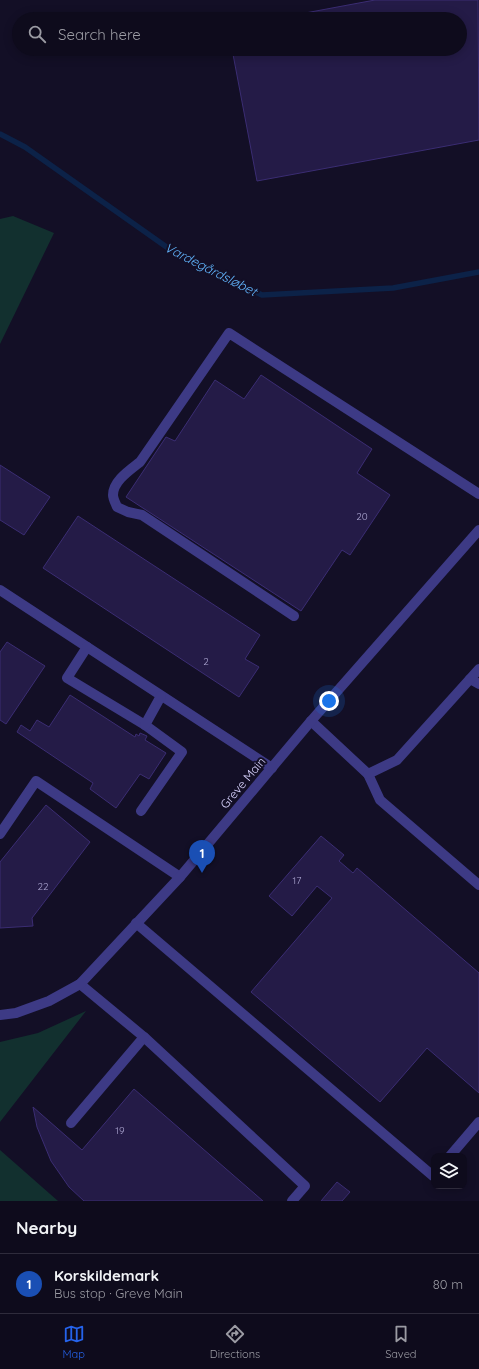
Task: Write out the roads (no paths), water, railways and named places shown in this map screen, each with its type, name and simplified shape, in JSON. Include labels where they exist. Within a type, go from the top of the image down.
[{"type":"street","points":[[294,616],[142,515],[128,512],[117,507],[113,496],[115,485],[125,474],[140,462],[229,333],[479,494]]},
{"type":"street","name":"Greve Main","points":[[0,1015],[16,1013],[49,1001],[80,984],[180,877],[311,721],[479,530]]},
{"type":"street","points":[[0,590],[272,768]]},
{"type":"street","points":[[87,647],[67,678],[145,726],[182,752],[141,810]]},
{"type":"street","points":[[368,774],[397,760],[475,681],[479,669]]},
{"type":"street","points":[[145,726],[161,696]]},
{"type":"street","points":[[311,721],[368,774],[380,800],[479,885]]},
{"type":"street","points":[[0,834],[36,781],[180,877]]},
{"type":"street","points":[[136,923],[431,1174]]},
{"type":"street","points":[[80,984],[144,1037],[305,1186],[292,1201]]},
{"type":"street","points":[[71,1123],[144,1037]]},
{"type":"street","points":[[453,1153],[479,1122]]},
{"type":"waterway","name":"Vardegårdsløbet","points":[[0,134],[25,147],[175,253],[262,295],[393,288],[479,272]]},
{"type":"place","name":"Korskildemark","points":[[202,873]]}]
